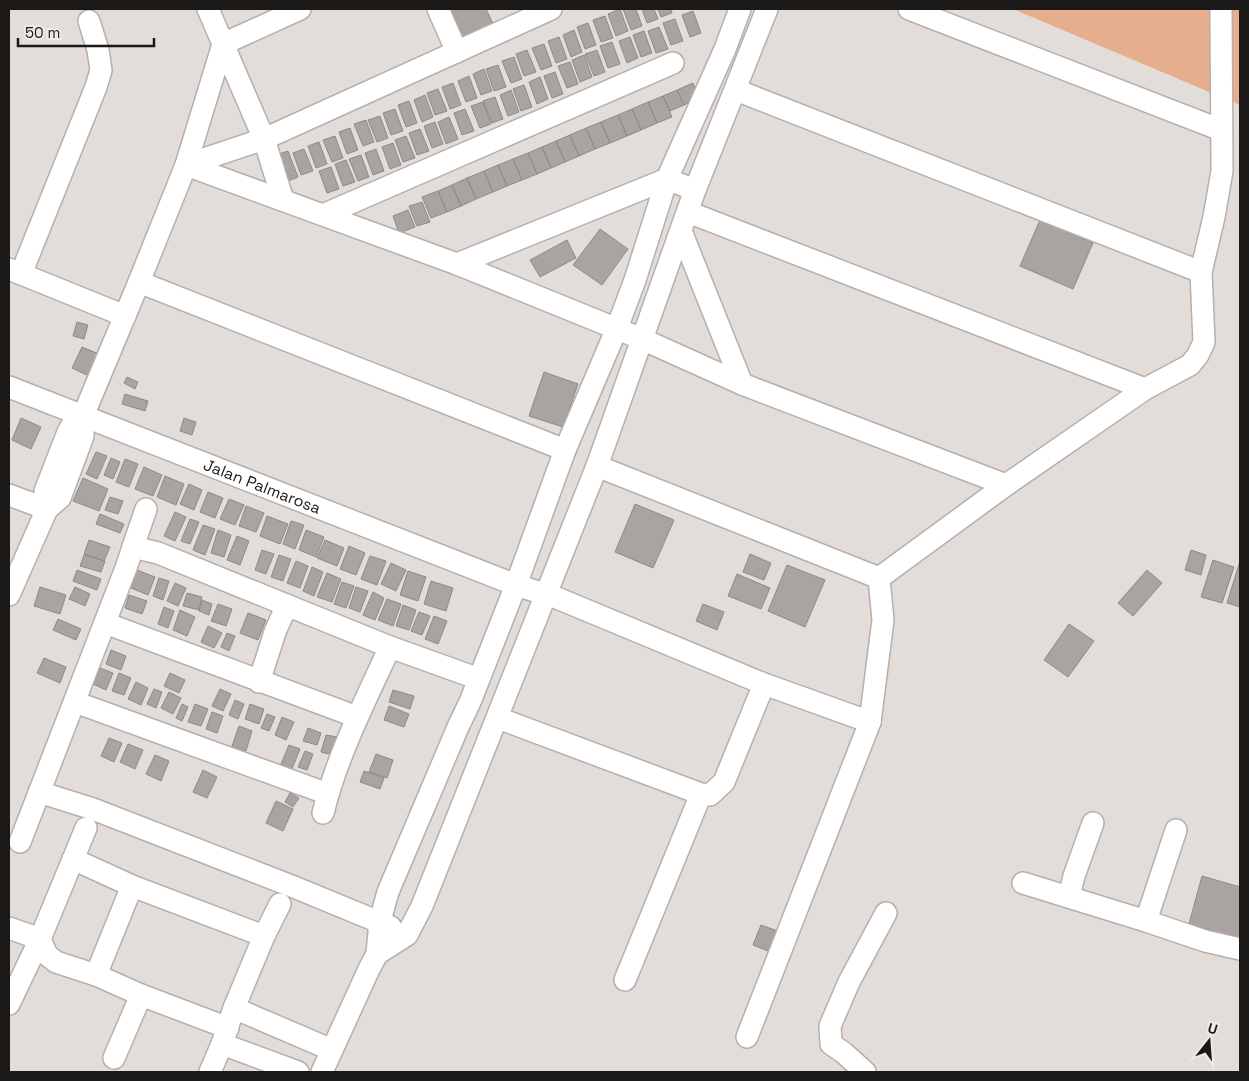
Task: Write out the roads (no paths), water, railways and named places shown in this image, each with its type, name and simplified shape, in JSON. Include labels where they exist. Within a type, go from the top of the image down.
[{"type":"street","points":[[208,9],[264,140],[283,200]]},
{"type":"street","points":[[9,595],[47,509],[45,491],[68,432],[72,425],[84,416],[186,165],[224,44],[300,9]]},
{"type":"street","points":[[438,9],[457,52]]},
{"type":"street","points":[[186,165],[264,140],[457,52],[517,15],[551,9]]},
{"type":"street","points":[[322,1072],[377,954],[380,921],[388,892],[516,585],[565,450],[617,328],[635,280],[667,179],[725,49],[740,9]]},
{"type":"street","points":[[377,954],[407,935],[422,906],[597,466],[695,190],[767,9]]},
{"type":"street","points":[[909,9],[1221,130]]},
{"type":"street","points":[[879,578],[1006,485],[1146,389],[1190,365],[1198,355],[1204,342],[1201,272],[1214,217],[1222,171],[1220,9]]},
{"type":"street","points":[[89,21],[98,50],[101,70],[96,87],[15,272],[125,316]]},
{"type":"street","points":[[323,215],[672,63]]},
{"type":"street","points":[[736,90],[1201,272]]},
{"type":"street","points":[[186,165],[457,264],[617,328],[742,384],[1006,485]]},
{"type":"street","points":[[457,264],[667,179],[695,190]]},
{"type":"street","points":[[685,222],[742,384]]},
{"type":"street","points":[[685,222],[1146,389]]},
{"type":"street","points":[[139,282],[565,450]]},
{"type":"street","name":"Jalan Palmarosa","points":[[9,387],[516,585],[546,594],[764,684],[870,722]]},
{"type":"street","points":[[597,466],[879,578]]},
{"type":"street","points":[[9,495],[47,509]]},
{"type":"street","points":[[20,842],[105,623],[146,509]]},
{"type":"street","points":[[133,546],[158,553],[390,647],[478,679]]},
{"type":"street","points":[[747,1037],[870,722],[883,620],[879,578]]},
{"type":"street","points":[[259,682],[286,605]]},
{"type":"street","points":[[105,623],[357,717]]},
{"type":"street","points":[[75,702],[326,804],[357,717],[390,647]]},
{"type":"street","points":[[498,718],[700,794],[710,795],[724,782],[764,684]]},
{"type":"street","points":[[39,792],[93,809],[380,921],[407,935]]},
{"type":"street","points":[[625,980],[700,794]]},
{"type":"street","points":[[1068,896],[1093,823]]},
{"type":"street","points":[[9,1004],[40,939],[86,828]]},
{"type":"street","points":[[1146,921],[1176,830]]},
{"type":"street","points":[[73,859],[132,886],[264,936]]},
{"type":"street","points":[[1023,883],[1205,941],[1240,949]]},
{"type":"street","points":[[96,975],[132,886]]},
{"type":"street","points":[[210,1072],[264,936],[280,904]]},
{"type":"street","points":[[865,1072],[844,1053],[830,1044],[830,1026],[849,982],[886,913]]},
{"type":"street","points":[[9,928],[40,939],[47,955],[56,962],[96,975],[141,995],[228,1027],[332,1050]]},
{"type":"street","points":[[114,1058],[141,995]]},
{"type":"street","points":[[228,1027],[298,1072]]}]
